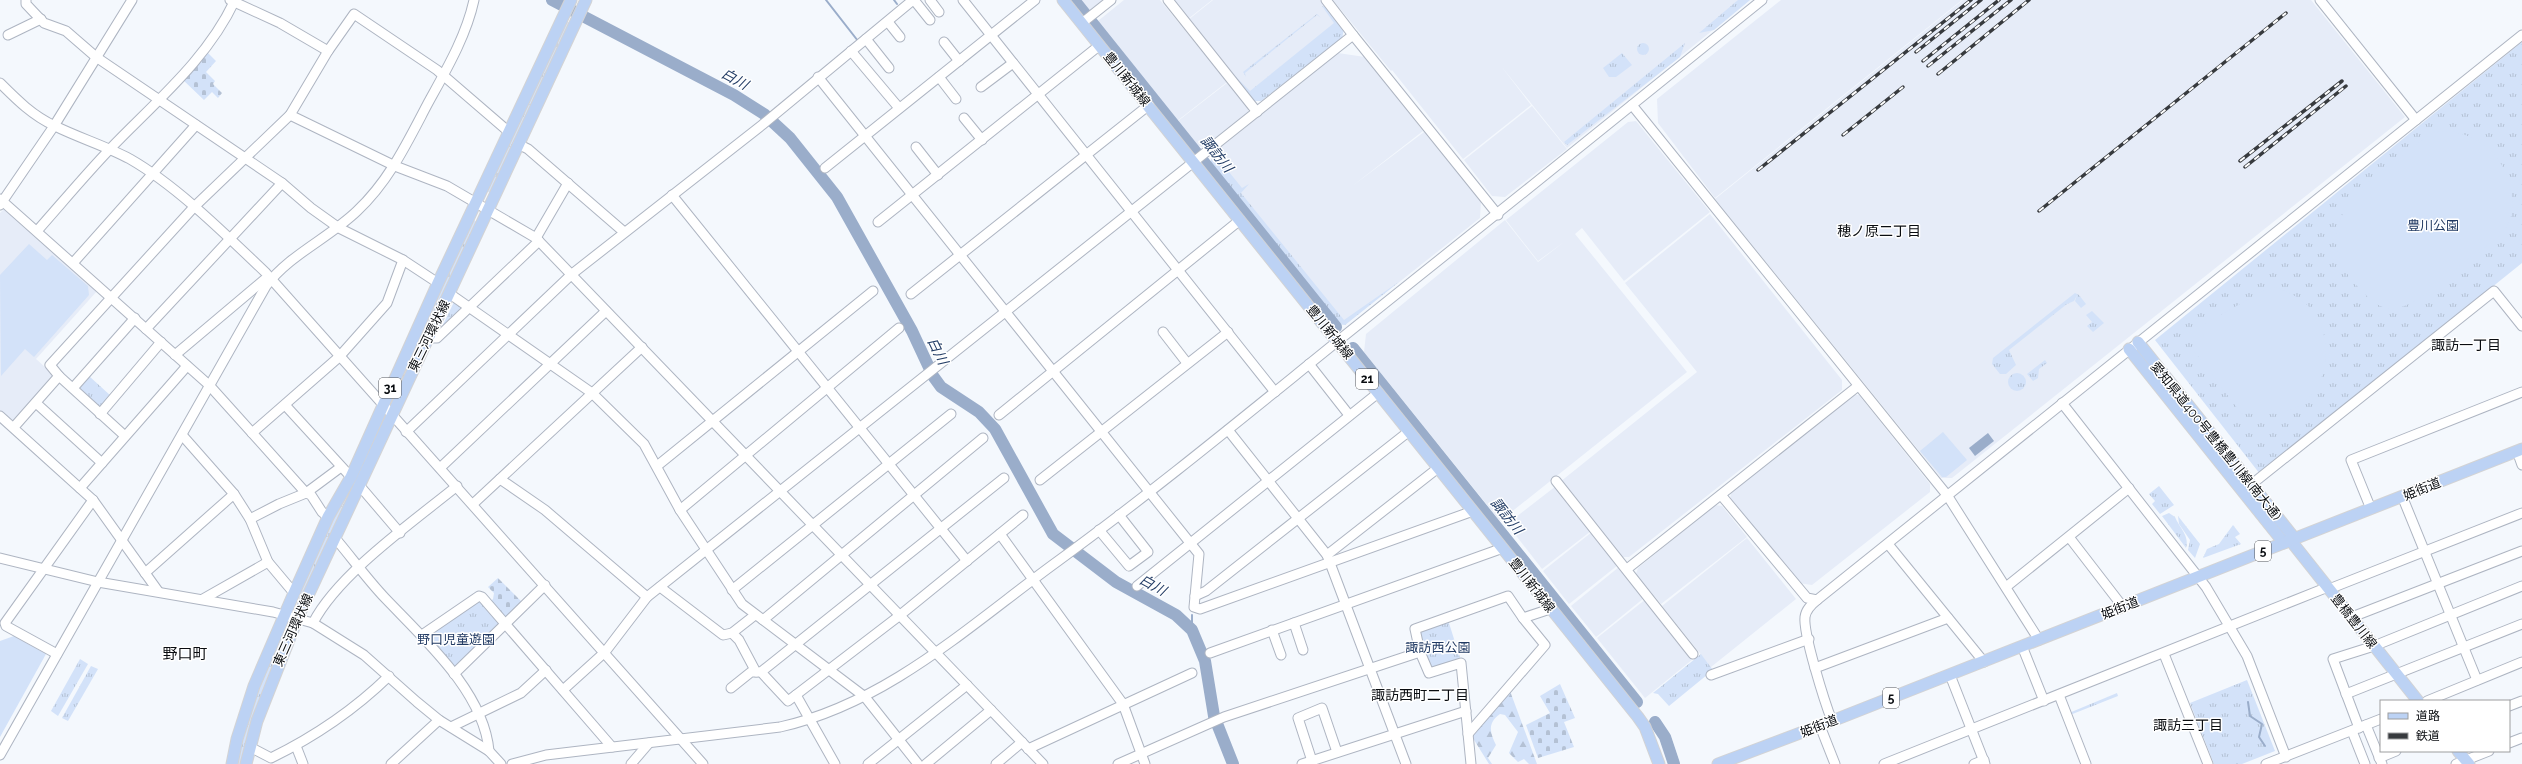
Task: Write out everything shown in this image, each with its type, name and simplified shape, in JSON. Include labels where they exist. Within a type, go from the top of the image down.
[{"type":"main road","name":"東三河環状線","points":[[232,764],[237,739],[250,699],[284,615],[328,517],[351,476],[382,404],[438,283],[477,204],[571,0]]},
{"type":"main road","name":"豊川新城線","points":[[1063,0],[1083,22],[1149,106],[1199,158],[1240,220],[1645,727],[1660,764]]},
{"type":"main road","name":"東三河環状線","points":[[246,764],[275,670],[298,617],[392,416],[398,400],[430,338],[488,209],[585,2]]},
{"type":"main road","name":"愛知県道400号豊橋豊川線(南大通)","points":[[2138,342],[2252,484],[2290,541]]},
{"type":"main road","name":"愛知県道400号豊橋豊川線(南大通)","points":[[2129,349],[2290,541]]},
{"type":"main road","name":"姫街道","points":[[1718,764],[1832,722],[2519,450]]},
{"type":"main road","name":"豊橋豊川線","points":[[2290,541],[2417,700]]},
{"type":"main road","points":[[2458,752],[2463,763]]},
{"type":"street","points":[[26,0],[26,4],[49,26],[66,31],[96,57],[282,183],[311,208],[339,228],[403,260],[438,283]]},
{"type":"street","points":[[132,0],[54,126],[1,202],[37,231],[210,385],[306,493],[311,495],[322,512],[328,517]]},
{"type":"street","points":[[0,755],[121,540],[271,279],[278,272],[339,228],[372,195],[395,166],[443,77],[460,40],[474,0]]},
{"type":"street","points":[[406,432],[572,274],[774,116],[818,77],[888,22],[913,0],[930,20]]},
{"type":"street","points":[[930,0],[939,12]]},
{"type":"street","points":[[963,0],[1275,392]]},
{"type":"street","points":[[825,168],[1035,0]]},
{"type":"street","points":[[1083,22],[1111,0]]},
{"type":"street","points":[[1168,0],[1257,112]]},
{"type":"street","points":[[1326,0],[1498,215]]},
{"type":"street","points":[[512,764],[546,755],[683,740],[780,727],[810,721],[865,697],[989,615],[1150,491],[1498,215],[1762,0]]},
{"type":"street","points":[[2320,0],[2416,120]]},
{"type":"street","points":[[37,231],[109,150],[204,53],[228,15],[233,1],[280,23],[328,51]]},
{"type":"street","points":[[125,436],[100,414],[50,365],[194,207],[244,158],[266,140],[290,115],[328,51],[354,14],[437,70],[443,77],[509,132]]},
{"type":"street","points":[[8,35],[41,20]]},
{"type":"street","points":[[888,22],[900,37]]},
{"type":"street","points":[[563,690],[605,652],[647,597],[1353,35]]},
{"type":"street","points":[[1832,722],[1815,668],[1809,639],[1805,616],[1809,607],[2522,35]]},
{"type":"street","points":[[866,39],[889,68]]},
{"type":"street","points":[[944,42],[959,61]]},
{"type":"street","points":[[878,222],[1100,45]]},
{"type":"street","points":[[851,51],[899,108]]},
{"type":"street","points":[[981,87],[1013,63]]},
{"type":"street","points":[[818,77],[1053,372],[1191,542],[1199,554],[1194,607],[1200,609],[1328,559],[1473,511]]},
{"type":"street","points":[[938,77],[956,99]]},
{"type":"street","points":[[0,83],[23,106],[54,126],[129,159],[194,207],[230,239],[271,279],[406,432],[457,486],[605,652],[703,764]]},
{"type":"street","points":[[1632,105],[1947,495],[2039,640]]},
{"type":"street","points":[[911,294],[1149,106]]},
{"type":"street","points":[[290,115],[395,166],[447,186],[538,240],[1043,764]]},
{"type":"street","points":[[964,118],[982,140]]},
{"type":"street","points":[[73,263],[196,125]]},
{"type":"street","points":[[518,144],[528,149],[624,232]]},
{"type":"street","points":[[916,147],[938,175]]},
{"type":"street","points":[[146,329],[282,183]]},
{"type":"street","points":[[430,338],[437,338],[538,240],[568,183]]},
{"type":"street","points":[[672,195],[967,561]]},
{"type":"street","points":[[999,415],[1179,271],[1240,220]]},
{"type":"street","points":[[252,433],[285,406],[339,357],[387,303],[403,260]]},
{"type":"street","points":[[176,355],[264,280],[271,279]]},
{"type":"street","points":[[2252,484],[2494,290],[2522,326]]},
{"type":"street","points":[[657,466],[873,291]]},
{"type":"street","points":[[450,294],[592,393],[644,444],[680,510],[708,549],[742,604],[794,645],[865,697],[918,764]]},
{"type":"street","points":[[440,468],[606,311]]},
{"type":"street","points":[[73,388],[135,318]]},
{"type":"street","points":[[680,510],[746,456],[826,387],[899,328]]},
{"type":"street","points":[[1163,332],[1188,363]]},
{"type":"street","points":[[1040,480],[1101,430],[1228,332]]},
{"type":"street","points":[[100,414],[162,342]]},
{"type":"street","points":[[473,504],[642,347]]},
{"type":"street","points":[[1309,364],[1350,415]]},
{"type":"street","points":[[80,488],[187,366]]},
{"type":"street","points":[[14,428],[60,376]]},
{"type":"street","points":[[1627,569],[1858,386]]},
{"type":"street","points":[[2371,509],[2351,460],[2522,392]]},
{"type":"street","points":[[1137,586],[1378,393]]},
{"type":"street","points":[[36,403],[102,463]]},
{"type":"street","points":[[2062,403],[2199,577],[2247,656],[2286,756]]},
{"type":"street","points":[[285,406],[351,476]]},
{"type":"street","points":[[732,590],[951,414]]},
{"type":"street","points":[[0,416],[92,500],[158,591]]},
{"type":"street","points":[[1228,430],[1298,518],[1328,559],[1347,604],[1406,764]]},
{"type":"street","points":[[1195,596],[1206,591],[1408,432]]},
{"type":"street","points":[[182,435],[234,494],[250,519],[268,562],[294,593]]},
{"type":"street","points":[[660,587],[723,635],[732,633],[759,617],[843,555],[983,438]]},
{"type":"street","points":[[2519,450],[2522,465]]},
{"type":"street","points":[[250,519],[279,504],[306,493],[341,467]]},
{"type":"street","points":[[1328,559],[1438,468]]},
{"type":"street","points":[[731,688],[751,672],[759,672],[870,586],[1004,478]]},
{"type":"street","points":[[500,479],[545,510],[647,597]]},
{"type":"street","points":[[1556,481],[1693,654]]},
{"type":"street","points":[[359,486],[400,533]]},
{"type":"street","points":[[313,623],[322,605],[360,567],[457,486]]},
{"type":"street","points":[[2006,587],[2129,488]]},
{"type":"street","points":[[145,573],[234,494]]},
{"type":"street","points":[[1721,495],[1806,598],[1817,600]]},
{"type":"street","points":[[2402,496],[2476,680]]},
{"type":"street","points":[[57,654],[6,626],[5,623],[43,567],[92,500]]},
{"type":"street","points":[[1884,764],[2328,588],[2522,513]]},
{"type":"street","points":[[732,633],[739,640],[759,672],[788,701],[899,616],[1022,515]]},
{"type":"street","points":[[1099,530],[1129,566],[1148,552],[1119,515]]},
{"type":"street","points":[[1000,534],[1123,704],[1145,764]]},
{"type":"street","points":[[2069,537],[2123,607]]},
{"type":"street","points":[[335,538],[384,597],[422,635],[454,674],[477,713],[488,738],[489,751]]},
{"type":"street","points":[[1888,544],[1984,662]]},
{"type":"street","points":[[1210,653],[1503,548]]},
{"type":"street","points":[[2352,617],[2436,583],[2522,551]]},
{"type":"street","points":[[0,558],[43,567],[98,582],[158,591],[298,617],[313,623],[364,655],[439,720],[489,751],[501,764]]},
{"type":"street","points":[[203,599],[268,562]]},
{"type":"street","points":[[454,674],[545,585]]},
{"type":"street","points":[[2365,764],[2359,728],[2332,659],[2374,646],[2522,586]]},
{"type":"street","points":[[422,635],[479,596],[546,670],[612,747]]},
{"type":"street","points":[[1468,734],[1545,645],[1508,596],[1415,629],[1420,652],[1427,672],[1429,673],[1461,663],[1466,711],[1468,734],[1471,764]]},
{"type":"street","points":[[1524,618],[1550,608]]},
{"type":"street","points":[[1815,668],[1948,618]]},
{"type":"street","points":[[1294,623],[1303,650]]},
{"type":"street","points":[[2346,694],[2522,624]]},
{"type":"street","points":[[1272,630],[1280,654]]},
{"type":"street","points":[[1711,675],[1809,639]]},
{"type":"street","points":[[2022,646],[2044,701]]},
{"type":"street","points":[[1118,764],[1222,717],[1420,652]]},
{"type":"street","points":[[2164,654],[2208,764]]},
{"type":"street","points":[[2429,700],[2522,662]]},
{"type":"street","points":[[451,727],[477,713],[521,693],[546,670]]},
{"type":"street","points":[[996,764],[1025,746],[1192,673]]},
{"type":"street","points":[[1950,675],[1984,762],[1974,764]]},
{"type":"street","points":[[250,747],[268,758],[296,746],[332,725],[390,676]]},
{"type":"street","points":[[868,764],[967,685]]},
{"type":"street","points":[[796,695],[835,764]]},
{"type":"street","points":[[2059,695],[2086,764]]},
{"type":"street","points":[[2510,706],[2522,701]]},
{"type":"street","points":[[1312,761],[1298,718],[1322,708],[1337,752]]},
{"type":"street","points":[[926,764],[991,710]]},
{"type":"street","points":[[1302,764],[1466,711]]},
{"type":"street","points":[[2266,764],[2380,719]]},
{"type":"street","points":[[391,764],[439,720]]},
{"type":"street","points":[[1820,726],[1835,764]]},
{"type":"street","points":[[2359,728],[2380,761],[2394,752]]},
{"type":"street","points":[[2510,743],[2522,738]]},
{"type":"street","points":[[631,764],[649,743]]},
{"type":"street","points":[[296,746],[303,764]]},
{"type":"street","points":[[2463,763],[2487,752]]},
{"type":"shaded area","points":[[1078,0],[1104,0],[1088,13]]},
{"type":"shaded area","points":[[1124,0],[1160,0],[1227,82],[1177,121],[1098,21]]},
{"type":"shaded area","points":[[1173,0],[1212,0],[1188,19]]},
{"type":"shaded area","points":[[1213,0],[1320,0],[1344,29],[1342,38],[1261,101],[1252,101],[1188,20]]},
{"type":"shaded area","points":[[1333,0],[1750,0],[1567,148],[1501,66],[1531,105],[1463,159],[1392,70],[1391,71]]},
{"type":"shaded area","points":[[1781,0],[1962,0],[1715,198],[1658,123],[1657,99]]},
{"type":"shaded area","points":[[1963,0],[2311,0],[2405,117],[1952,478],[1941,478],[1715,199]]},
{"type":"shaded area","points":[[1338,53],[1365,57],[1423,131],[1351,187],[1424,132],[1481,201],[1480,218],[1345,325],[1211,158],[1212,154]]},
{"type":"shaded area","points":[[1227,83],[1248,109],[1248,113],[1205,147],[1198,146],[1178,121]]},
{"type":"shaded area","points":[[1532,106],[1567,149],[1505,197],[1492,196],[1464,160]]},
{"type":"shaded area","points":[[1636,121],[1710,212],[1624,281],[1582,228],[1575,234],[1687,372],[1500,521],[1364,352],[1366,334],[1505,220],[1538,262],[1564,242],[1538,261],[1506,220],[1628,122]]},
{"type":"shaded area","points":[[4,209],[97,291],[36,359],[56,377],[14,424],[0,412],[0,213]]},
{"type":"shaded area","points":[[1710,214],[1842,380],[1842,390],[1629,557],[1620,557],[1560,482],[1697,372],[1625,283]]},
{"type":"shaded area","points":[[1851,395],[1859,395],[1930,484],[1930,492],[1812,585],[1798,583],[1730,500],[1731,492]]},
{"type":"shaded area","points":[[1988,433],[1994,441],[1975,456],[1969,448]]},
{"type":"shaded area","points":[[1556,486],[1591,531],[1542,569],[1507,524]]},
{"type":"shaded area","points":[[1715,505],[1722,506],[1747,537],[1661,604],[1636,574],[1638,568]]},
{"type":"shaded area","points":[[1592,532],[1618,565],[1569,604],[1543,571]]},
{"type":"shaded area","points":[[1747,538],[1796,599],[1711,667],[1662,606]]},
{"type":"shaded area","points":[[1619,567],[1644,598],[1596,637],[1571,606]]},
{"type":"shaded area","points":[[1646,599],[1693,659],[1645,698],[1597,638]]},
{"type":"green space","points":[[1738,0],[1750,0],[1714,30],[1699,33]]},
{"type":"green space","points":[[1322,6],[1327,8],[1344,29],[1342,38],[1261,101],[1252,101],[1235,76],[1250,91],[1334,23]]},
{"type":"green space","points":[[1317,14],[1321,18],[1317,15],[1245,73],[1246,77],[1243,72]]},
{"type":"green space","points":[[565,20],[572,24],[490,193],[485,190]]},
{"type":"green space","name":"豊川公園","points":[[2522,42],[2522,263],[2260,474],[2155,340]]},
{"type":"green space","points":[[1645,43],[1648,44],[1648,54],[1641,55],[1638,54],[1637,47],[1638,44]]},
{"type":"green space","points":[[1685,43],[1680,57],[1567,145],[1564,142]]},
{"type":"green space","points":[[207,52],[216,61],[206,72],[215,81],[213,84],[222,93],[218,98],[212,92],[204,100],[182,79]]},
{"type":"green space","points":[[1622,53],[1632,65],[1616,77],[1609,77],[1603,68]]},
{"type":"green space","points":[[2450,131],[2475,139],[2488,148],[2500,163],[2509,182],[2511,192],[2512,213],[2509,222],[2501,234],[2417,300],[2396,308],[2383,307],[2371,300],[2360,289],[2348,275],[2342,264],[2338,253],[2337,235],[2341,217],[2351,201],[2364,186],[2395,160],[2425,138],[2438,132]]},
{"type":"green space","points":[[1218,150],[1225,158],[1221,162],[1242,188],[1249,184],[1241,193],[1344,320],[1400,281],[1345,325],[1337,324],[1210,167],[1212,154]]},
{"type":"green space","points":[[474,220],[478,223],[396,394],[392,390]]},
{"type":"green space","points":[[29,244],[47,260],[52,255],[88,286],[89,295],[34,357],[25,349],[1,376],[0,275]]},
{"type":"green space","points":[[2272,286],[2288,292],[2311,309],[2319,322],[2324,336],[2326,351],[2324,367],[2320,381],[2312,394],[2301,404],[2287,411],[2276,414],[2241,413],[2194,351],[2193,337],[2201,326]]},
{"type":"green space","points":[[2075,293],[2079,295],[2086,304],[2081,308],[2075,301],[2077,295],[2074,301],[2067,304],[2009,350],[2016,365],[2006,374],[2000,374],[1992,364],[1993,358]]},
{"type":"green space","points":[[455,300],[467,308],[438,335]]},
{"type":"green space","points":[[2092,311],[2104,323],[2093,332],[2087,326],[2092,322],[2086,315]]},
{"type":"green space","points":[[2045,360],[2047,363],[2039,369],[2038,378],[2033,381],[2027,374]]},
{"type":"green space","points":[[2017,373],[2023,376],[2026,382],[2023,388],[2017,391],[2011,388],[2008,382],[2011,376]]},
{"type":"green space","points":[[89,376],[111,396],[100,408],[79,390],[81,388],[79,386]]},
{"type":"green space","points":[[378,426],[383,431],[301,598],[295,597]]},
{"type":"green space","points":[[1943,432],[1967,460],[1946,477],[1942,477],[1920,451]]},
{"type":"green space","points":[[2159,486],[2174,505],[2160,514],[2152,504],[2155,501],[2149,494]]},
{"type":"green space","points":[[2169,513],[2175,517],[2184,532],[2187,540],[2186,548],[2162,516]]},
{"type":"green space","points":[[2178,516],[2200,544],[2195,558],[2188,550],[2190,540],[2179,524]]},
{"type":"green space","points":[[2233,525],[2240,534],[2235,537],[2241,544],[2203,558],[2207,549],[2219,544]]},
{"type":"green space","points":[[498,578],[523,603],[505,620],[490,602],[493,599],[494,593],[488,587]]},
{"type":"green space","name":"野口児童遊園","points":[[478,598],[501,624],[455,668],[427,637],[427,634]]},
{"type":"green space","name":"諏訪西公園","points":[[1448,620],[1461,661],[1431,670],[1428,668],[1418,630]]},
{"type":"green space","points":[[281,633],[287,634],[244,764],[234,764],[242,731]]},
{"type":"green space","points":[[14,636],[46,654],[0,737],[0,641]]},
{"type":"green space","points":[[1701,654],[1713,670],[1669,706],[1658,694],[1653,693]]},
{"type":"green space","points":[[80,659],[88,664],[58,716],[51,711]]},
{"type":"green space","points":[[91,666],[98,669],[68,721],[62,718]]},
{"type":"green space","points":[[2247,680],[2275,751],[2242,764],[2214,764],[2190,703]]},
{"type":"green space","points":[[1560,684],[1575,718],[1564,722],[1574,747],[1538,758],[1526,725],[1550,713],[1540,696]]},
{"type":"green space","points":[[1510,691],[1537,764],[1529,764],[1524,759],[1518,762],[1509,753],[1518,732],[1505,715],[1500,714],[1491,725],[1492,736],[1496,745],[1488,758],[1492,764],[1489,764],[1471,735]]},
{"type":"green space","points":[[2117,693],[2118,696],[2070,715],[2069,713]]},
{"type":"waterway","name":"白川","points":[[552,0],[734,95],[764,114],[790,138],[837,197],[912,331],[933,376],[941,387],[979,412],[995,429],[1053,534],[1116,582],[1176,615],[1192,630],[1205,661],[1214,716],[1233,764]]},
{"type":"waterway","points":[[826,0],[858,41]]},
{"type":"waterway","points":[[894,0],[897,4]]},
{"type":"waterway","name":"諏訪川","points":[[1074,0],[1336,327]]},
{"type":"waterway","name":"諏訪川","points":[[1353,348],[1637,702]]},
{"type":"waterway","points":[[1192,615],[1192,630]]},
{"type":"waterway","points":[[2248,702],[2250,716],[2262,724],[2259,737],[2265,746]]},
{"type":"waterway","name":"諏訪川","points":[[1655,722],[1665,737],[1674,764]]},
{"type":"railway","points":[[1758,170],[1971,0]]},
{"type":"railway","points":[[1916,52],[1981,0]]},
{"type":"railway","points":[[1923,61],[1999,0]]},
{"type":"railway","points":[[1928,66],[2011,0]]},
{"type":"railway","points":[[1938,74],[2029,0]]},
{"type":"railway","points":[[2039,211],[2286,13]]},
{"type":"railway","points":[[2240,161],[2342,81]]},
{"type":"railway","points":[[2245,167],[2346,86]]},
{"type":"railway","points":[[1843,135],[1903,87]]},
{"type":"district","name":"穂ノ原二丁目","points":[[1879,231]]},
{"type":"district","name":"諏訪一丁目","points":[[2466,345]]},
{"type":"district","name":"野口町","points":[[185,654]]},
{"type":"district","name":"諏訪西町二丁目","points":[[1420,695]]},
{"type":"district","name":"諏訪三丁目","points":[[2188,725]]}]
